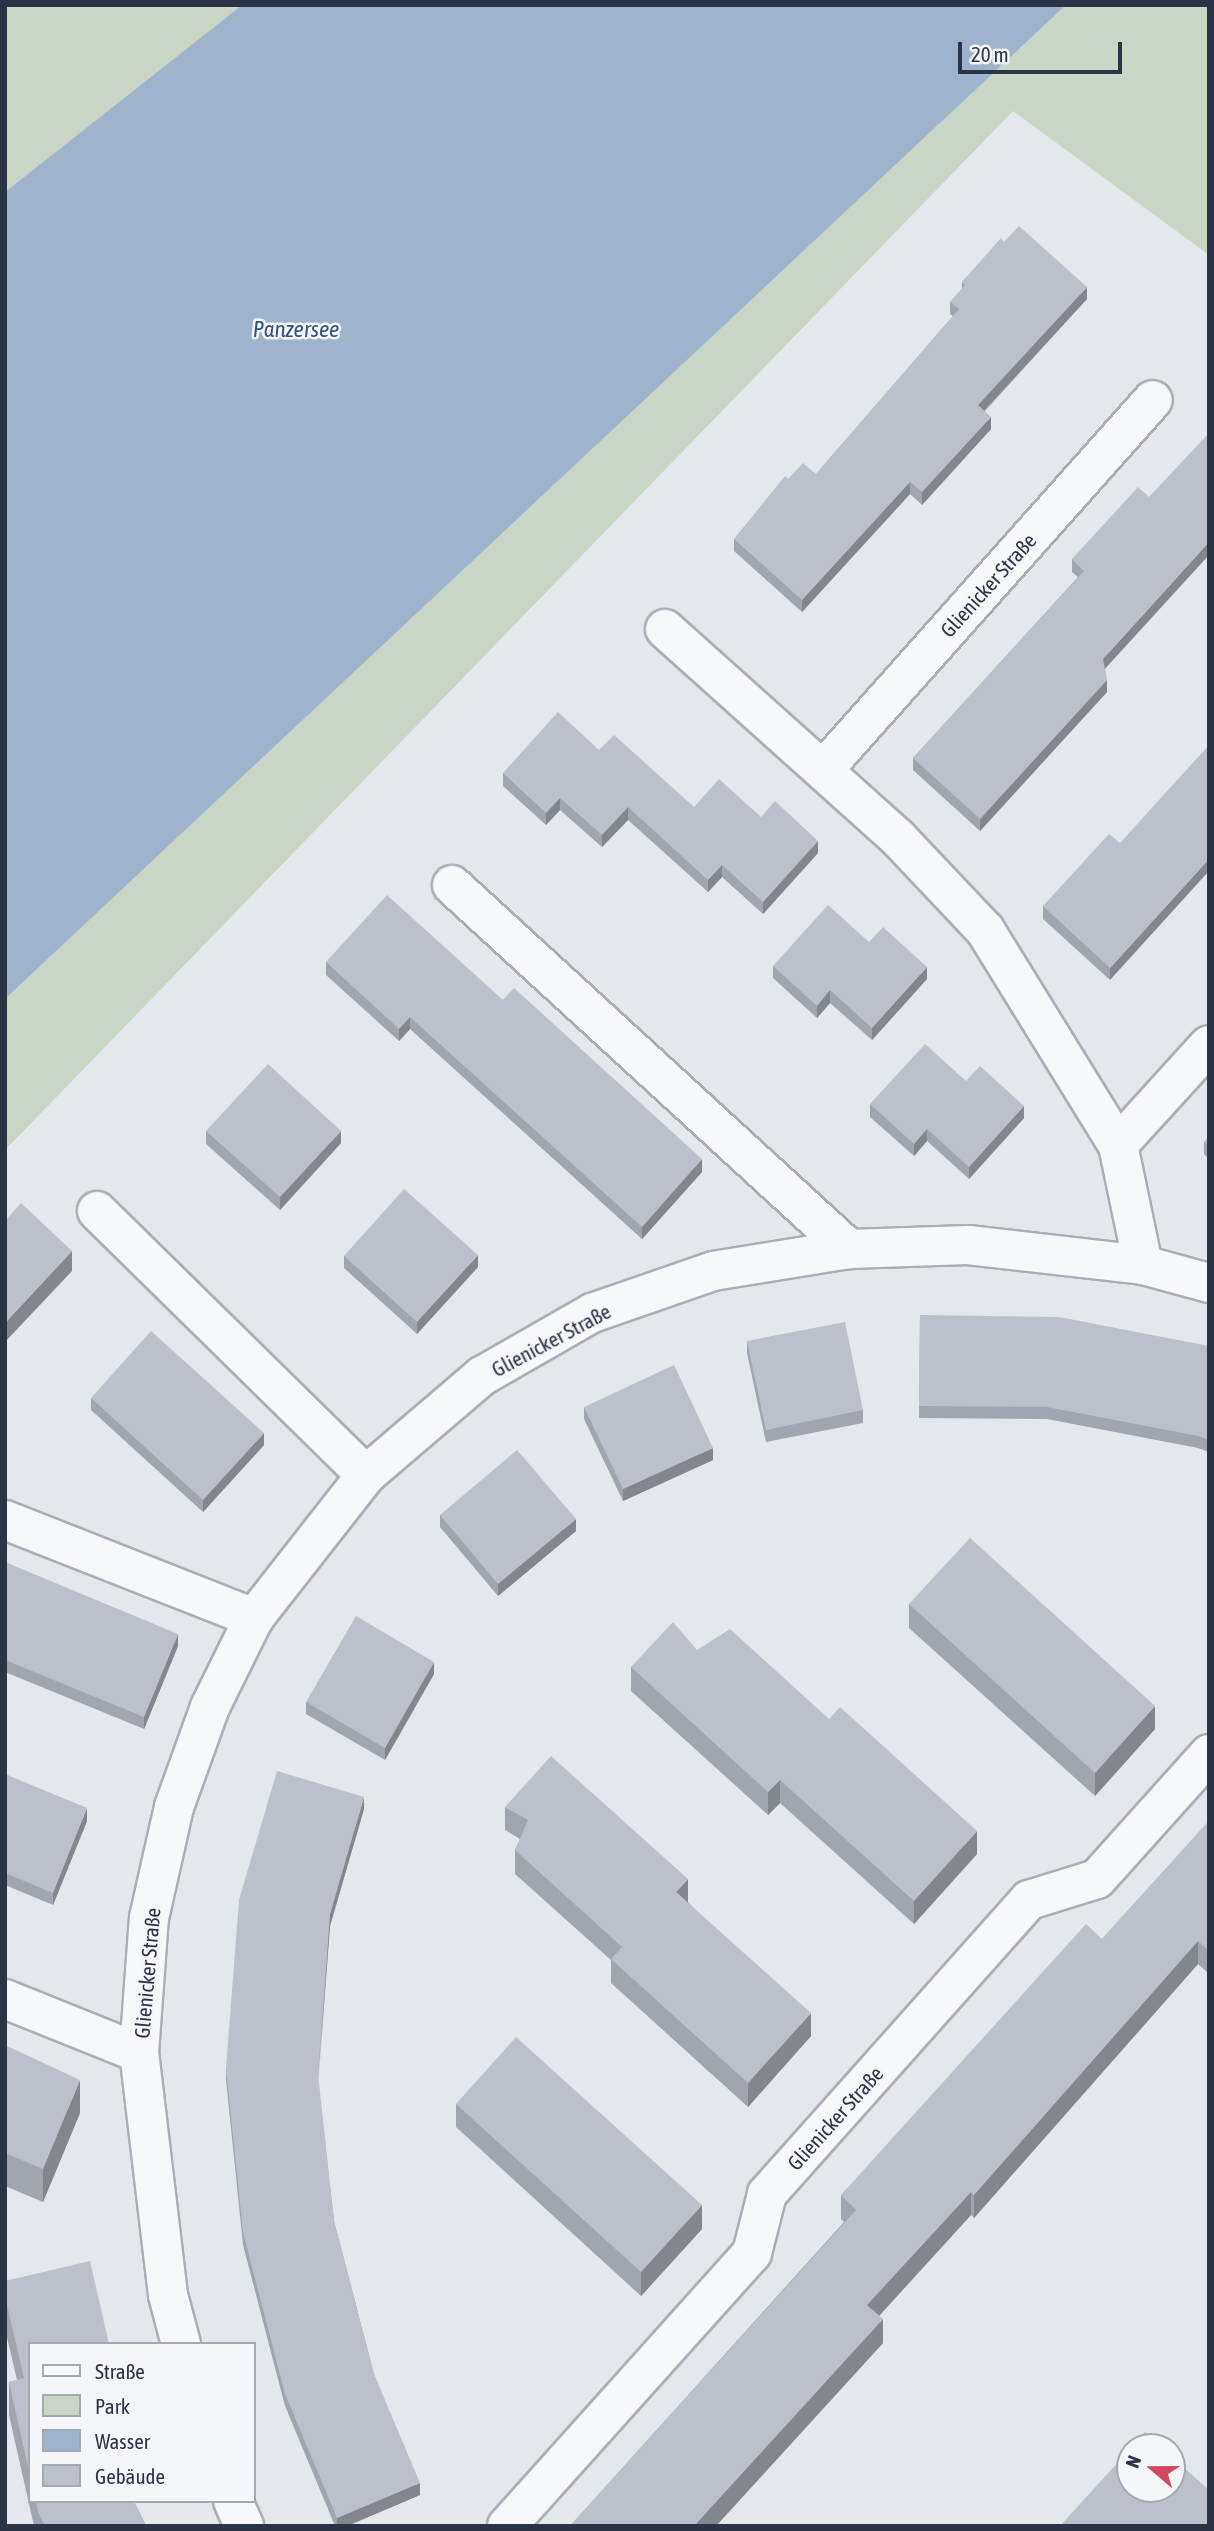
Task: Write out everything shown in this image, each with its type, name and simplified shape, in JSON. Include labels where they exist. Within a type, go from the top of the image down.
[{"type":"street","name":"Glienicker Straße","points":[[824,769],[1153,400]]},
{"type":"street","points":[[665,629],[898,838],[985,930],[1118,1145],[1143,1265]]},
{"type":"street","points":[[452,885],[849,1249]]},
{"type":"street","points":[[1118,1145],[1209,1045]]},
{"type":"street","points":[[97,1211],[366,1475]]},
{"type":"street","name":"Glienicker Straße","points":[[180,2342],[168,2295],[139,2053],[149,1918],[174,1807],[210,1707],[254,1618],[366,1475],[482,1376],[592,1313],[713,1270],[849,1249],[968,1245],[1143,1265],[1209,1283]]},
{"type":"street","points":[[5,1520],[254,1618]]},
{"type":"street","name":"Glienicker Straße","points":[[507,2526],[752,2253],[767,2194],[1030,1900],[1097,1879],[1209,1754]]},
{"type":"street","points":[[5,1999],[139,2053]]},
{"type":"street","points":[[234,2503],[244,2526]]},
{"type":"green space","points":[[5,5],[242,5],[5,192]]},
{"type":"green space","points":[[1066,5],[1209,5],[1209,255],[1013,111],[5,1150],[5,999]]},
{"type":"water","name":"Panzersee","points":[[242,5],[1066,5],[5,999],[5,192]]},
{"type":"building","points":[[1019,226],[1087,287],[978,405],[991,417],[922,492],[910,482],[802,600],[734,539],[785,476],[788,479],[803,463],[816,474],[959,309],[950,302],[965,285],[962,282],[1001,238],[1004,242]]},
{"type":"building","points":[[1209,433],[1209,542],[1103,659],[1107,680],[980,819],[913,758],[1084,571],[1072,559],[1138,487],[1149,497]]},
{"type":"building","points":[[558,712],[599,750],[614,735],[694,807],[719,779],[761,817],[775,801],[818,841],[763,902],[722,865],[708,880],[628,807],[602,835],[560,798],[546,813],[503,773]]},
{"type":"building","points":[[1209,745],[1209,859],[1110,968],[1043,906],[1109,834],[1120,843]]},
{"type":"building","points":[[387,895],[503,1000],[514,988],[702,1159],[642,1227],[410,1017],[399,1029],[326,962]]},
{"type":"building","points":[[828,905],[869,942],[883,927],[927,967],[872,1028],[830,990],[817,1006],[773,966]]},
{"type":"building","points":[[925,1044],[966,1081],[980,1066],[1024,1106],[969,1167],[927,1129],[914,1144],[870,1104]]},
{"type":"building","points":[[268,1064],[341,1131],[280,1197],[206,1131]]},
{"type":"building","points":[[404,1189],[478,1255],[417,1322],[344,1256]]},
{"type":"building","points":[[21,1203],[72,1251],[5,1323],[5,1221]]},
{"type":"building","points":[[920,1315],[1059,1317],[1209,1346],[1209,1440],[1047,1407],[919,1406]]},
{"type":"building","points":[[845,1322],[863,1410],[766,1430],[747,1341]]},
{"type":"building","points":[[151,1331],[264,1433],[203,1500],[91,1398]]},
{"type":"building","points":[[674,1365],[713,1448],[623,1489],[584,1407]]},
{"type":"building","points":[[517,1450],[576,1519],[498,1584],[440,1515]]},
{"type":"building","points":[[970,1538],[1155,1706],[1095,1773],[909,1604]]},
{"type":"building","points":[[5,1562],[178,1634],[144,1717],[5,1660]]},
{"type":"building","points":[[356,1616],[434,1662],[385,1748],[306,1702]]},
{"type":"building","points":[[673,1622],[697,1650],[730,1629],[829,1719],[840,1707],[977,1831],[914,1901],[780,1780],[768,1792],[631,1667]]},
{"type":"building","points":[[551,1756],[688,1879],[676,1892],[811,2013],[748,2083],[611,1959],[622,1947],[515,1850],[528,1820],[505,1807]]},
{"type":"building","points":[[277,1771],[364,1797],[330,1914],[318,2074],[334,2221],[374,2374],[420,2483],[337,2518],[285,2394],[243,2232],[226,2068],[239,1900]]},
{"type":"building","points":[[5,1774],[87,1808],[53,1893],[5,1873]]},
{"type":"building","points":[[1209,1821],[1209,1951],[1198,1941],[974,2195],[971,2192],[867,2305],[883,2319],[694,2526],[570,2526],[856,2210],[841,2195],[1086,1924],[1102,1939]]},
{"type":"building","points":[[516,2037],[702,2205],[641,2272],[456,2104]]},
{"type":"building","points":[[5,2045],[80,2080],[43,2169],[5,2153]]},
{"type":"building","points":[[90,2261],[109,2342],[28,2342],[28,2467],[9,2382],[24,2378],[5,2296],[5,2281]]},
{"type":"building","points":[[1116,2464],[1116,2503],[1186,2503],[1186,2469],[1209,2490],[1209,2526],[1060,2526]]},
{"type":"building","points":[[36,2503],[135,2503],[146,2526],[45,2526]]}]
